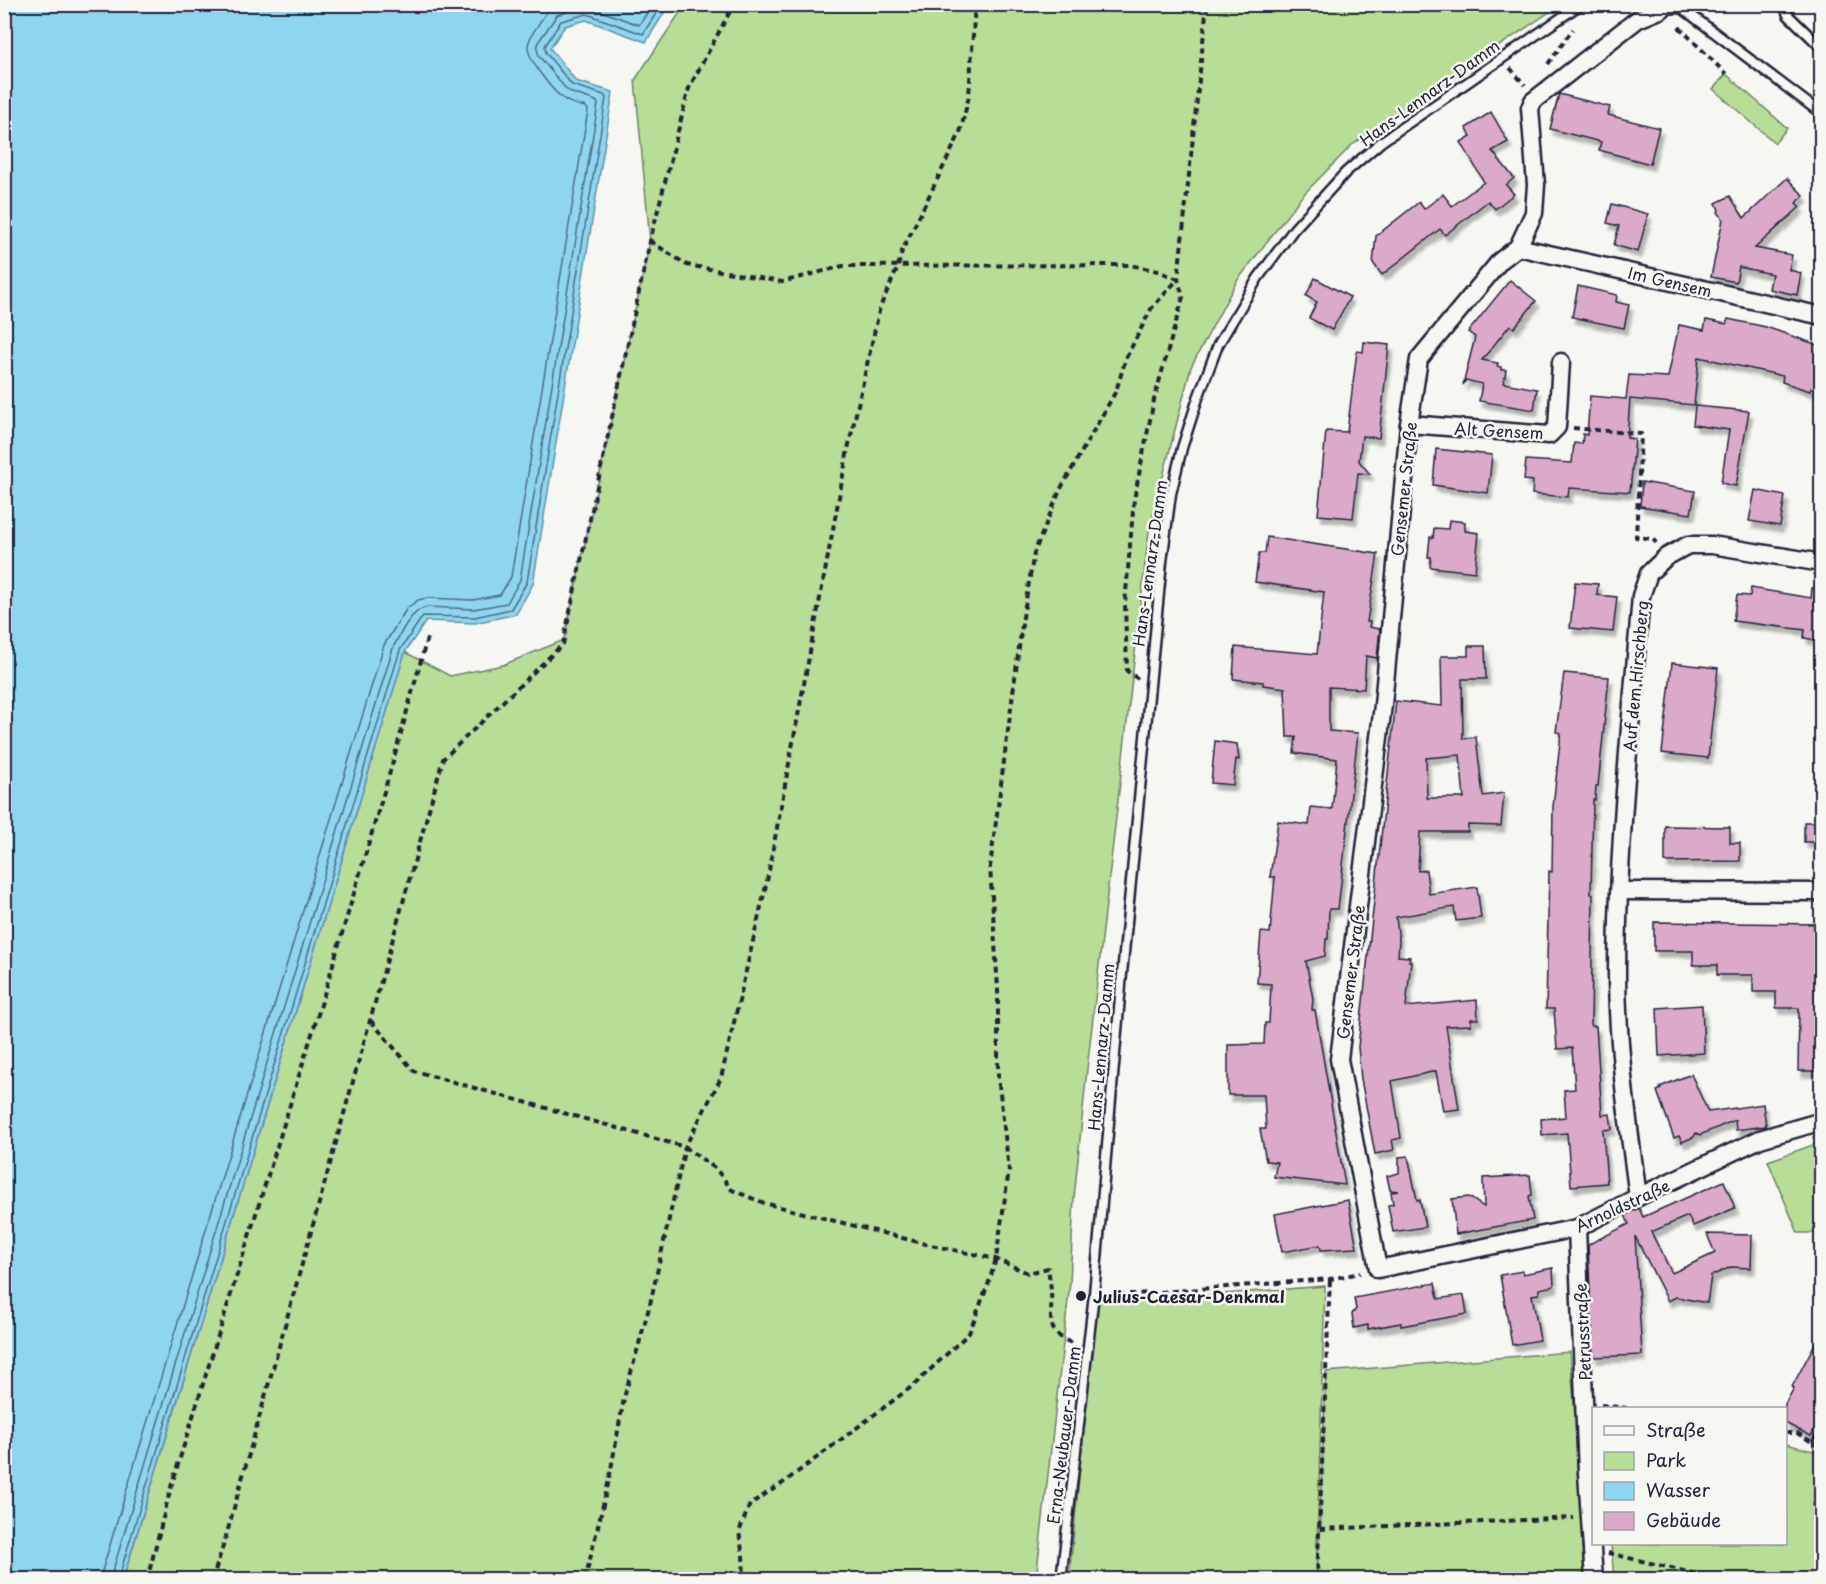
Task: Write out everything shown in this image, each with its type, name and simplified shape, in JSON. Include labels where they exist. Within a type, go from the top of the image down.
[{"type":"street","name":"Gensemer Straße","points":[[1378,1269],[1339,1059],[1383,705],[1409,424],[1419,359],[1500,261],[1518,247],[1534,213],[1536,185],[1530,108],[1533,101],[1638,19],[1662,9]]},
{"type":"street","name":"Im Gensem","points":[[1518,247],[1821,316]]},
{"type":"street","name":"Alt Gensem","points":[[1409,424],[1549,435],[1557,427],[1562,362]]},
{"type":"street","name":"Auf dem Hirschberg","points":[[1638,1197],[1623,1082],[1617,972],[1620,891],[1641,596],[1649,573],[1666,556],[1688,545],[1712,545],[1821,563]]},
{"type":"street","points":[[1620,891],[1821,892]]},
{"type":"street","name":"Arnoldstraße","points":[[1378,1269],[1577,1228],[1760,1139],[1821,1121]]},
{"type":"street","name":"Petrusstraße","points":[[1577,1228],[1589,1518],[1594,1580]]},
{"type":"lane","name":"Hans-Lennarz-Damm","points":[[1094,1294],[1163,550],[1171,494],[1182,448],[1218,345],[1258,278],[1294,229],[1346,172],[1381,142],[1581,4]]},
{"type":"lane","points":[[1784,4],[1788,15],[1821,48]]},
{"type":"lane","points":[[1662,9],[1682,8],[1821,114]]},
{"type":"lane","name":"Erna-Neubauer-Damm","points":[[1061,1580],[1094,1294]]},
{"type":"path","points":[[212,1580],[232,1517],[443,759],[562,644],[650,241],[689,88],[734,4]]},
{"type":"path","points":[[585,1580],[609,1480],[624,1398],[650,1304],[685,1146],[721,1078],[767,881],[848,449],[880,307],[898,267],[902,251],[960,133],[969,96],[975,4]]},
{"type":"path","points":[[1149,685],[1126,671],[1125,604],[1136,488],[1154,400],[1183,297],[1178,279],[1207,4]]},
{"type":"path","points":[[1662,9],[1726,74]]},
{"type":"path","points":[[1546,67],[1577,20]]},
{"type":"path","points":[[1511,69],[1525,85]]},
{"type":"path","points":[[650,241],[687,265],[782,282],[843,266],[1130,265],[1158,271],[1178,279]]},
{"type":"path","points":[[744,1580],[740,1532],[750,1504],[783,1483],[914,1385],[969,1333],[989,1282],[996,1259],[1009,1170],[998,1076],[998,989],[990,867],[1023,617],[1034,553],[1060,490],[1116,391],[1125,358],[1151,309],[1178,279]]},
{"type":"path","points":[[1557,427],[1641,434],[1636,537],[1653,538],[1666,556]]},
{"type":"path","points":[[147,1580],[171,1487],[320,1008],[428,635]]},
{"type":"path","points":[[371,1021],[414,1071],[685,1146],[716,1169],[732,1190],[764,1203],[926,1244],[996,1259],[1028,1273],[1048,1268],[1052,1294],[1050,1321],[1059,1338],[1088,1350]]},
{"type":"path","points":[[1094,1294],[1135,1294],[1330,1279],[1378,1269]]},
{"type":"path","points":[[1317,1580],[1330,1279]]},
{"type":"path","points":[[1585,1402],[1620,1407]]},
{"type":"path","points":[[1813,1442],[1821,1426]]},
{"type":"path","points":[[1787,1432],[1797,1433],[1821,1448]]},
{"type":"path","points":[[1821,1461],[1814,1499],[1816,1551],[1821,1580]]},
{"type":"path","points":[[1320,1529],[1589,1518]]},
{"type":"path","points":[[1591,1548],[1722,1580]]},
{"type":"green space","points":[[685,5],[1560,5],[1352,145],[1302,196],[1237,281],[1191,367],[1149,531],[1087,1069],[1074,1198],[1070,1283],[1036,1579],[123,1580],[405,652],[450,676],[503,665],[564,640],[650,241],[635,80]]},
{"type":"green space","points":[[1726,74],[1787,128],[1775,143],[1713,89]]},
{"type":"green space","points":[[1821,1142],[1821,1233],[1798,1233],[1768,1161]]},
{"type":"green space","points":[[1325,1286],[1316,1579],[1069,1580],[1097,1295],[1147,1300]]},
{"type":"green space","points":[[1570,1352],[1588,1579],[1317,1580],[1326,1372]]},
{"type":"green space","points":[[1787,1444],[1821,1453],[1821,1579],[1614,1579],[1611,1545],[1787,1545]]},
{"type":"water","points":[[5,4],[669,5],[646,42],[586,20],[565,26],[550,48],[576,81],[613,92],[533,584],[516,614],[475,623],[426,621],[405,652],[123,1579],[5,1579]]},
{"type":"building","points":[[1559,94],[1610,107],[1608,115],[1659,128],[1650,164],[1599,150],[1601,142],[1550,129]]},
{"type":"building","points":[[1491,112],[1508,142],[1492,151],[1514,178],[1506,185],[1514,194],[1495,209],[1488,201],[1445,235],[1440,229],[1382,275],[1373,263],[1376,236],[1419,202],[1424,209],[1443,194],[1452,206],[1484,182],[1461,142],[1471,136],[1466,128]]},
{"type":"building","points":[[1787,178],[1804,196],[1796,203],[1800,207],[1755,248],[1792,255],[1789,270],[1801,273],[1797,295],[1769,289],[1772,274],[1739,267],[1736,282],[1711,277],[1723,219],[1716,203],[1730,196],[1744,218]]},
{"type":"building","points":[[1612,204],[1648,214],[1638,252],[1614,245],[1619,226],[1607,223]]},
{"type":"building","points":[[1315,278],[1350,297],[1332,330],[1309,318],[1317,302],[1306,296]]},
{"type":"building","points":[[1510,280],[1536,301],[1514,328],[1510,325],[1482,360],[1498,363],[1497,366],[1501,367],[1501,370],[1506,370],[1504,383],[1537,389],[1534,410],[1479,401],[1482,384],[1466,380],[1463,385],[1475,337],[1468,332]]},
{"type":"building","points":[[1578,286],[1617,295],[1616,302],[1629,305],[1624,328],[1572,317]]},
{"type":"building","points":[[1728,319],[1766,327],[1821,346],[1821,391],[1811,388],[1810,391],[1782,382],[1783,376],[1699,357],[1694,405],[1630,399],[1627,438],[1635,439],[1630,492],[1569,488],[1568,497],[1532,494],[1533,481],[1524,480],[1526,460],[1572,463],[1574,443],[1582,444],[1583,434],[1587,435],[1590,396],[1626,399],[1629,375],[1668,377],[1679,325],[1704,330],[1706,320],[1726,324]]},
{"type":"building","points":[[1364,342],[1389,345],[1379,438],[1362,436],[1359,461],[1370,474],[1358,473],[1353,518],[1318,515],[1326,431],[1347,432],[1357,351],[1363,352]]},
{"type":"building","points":[[1695,406],[1749,411],[1736,486],[1721,483],[1729,430],[1693,425]]},
{"type":"building","points":[[1436,449],[1492,455],[1488,493],[1433,485]]},
{"type":"building","points":[[1642,482],[1695,491],[1691,514],[1640,506]]},
{"type":"building","points":[[1755,490],[1785,496],[1780,526],[1749,521]]},
{"type":"building","points":[[1449,520],[1465,522],[1465,531],[1479,533],[1475,572],[1430,567],[1431,557],[1428,557],[1430,537],[1433,538],[1434,528],[1448,529]]},
{"type":"building","points":[[1267,537],[1378,554],[1367,622],[1370,622],[1369,627],[1380,629],[1377,658],[1366,656],[1364,689],[1329,687],[1329,731],[1358,733],[1338,909],[1329,909],[1325,956],[1306,961],[1313,999],[1312,1010],[1315,1010],[1345,1185],[1274,1177],[1277,1162],[1266,1161],[1260,1129],[1266,1129],[1264,1095],[1228,1095],[1228,1045],[1264,1044],[1265,1023],[1269,1023],[1271,984],[1257,983],[1261,932],[1270,933],[1275,877],[1270,877],[1278,821],[1309,825],[1311,807],[1332,809],[1337,759],[1294,753],[1296,737],[1287,737],[1285,688],[1263,685],[1263,682],[1233,679],[1235,647],[1317,654],[1324,592],[1255,582],[1259,553],[1265,553]]},
{"type":"building","points":[[1575,582],[1598,584],[1597,595],[1617,597],[1613,632],[1570,628]]},
{"type":"building","points":[[1751,588],[1811,598],[1812,588],[1821,589],[1821,641],[1804,638],[1805,630],[1733,621],[1737,595],[1750,596]]},
{"type":"building","points":[[1468,646],[1485,646],[1486,679],[1462,679],[1463,739],[1476,737],[1483,796],[1504,793],[1501,826],[1468,825],[1468,832],[1420,832],[1418,871],[1426,870],[1429,894],[1477,887],[1481,918],[1456,921],[1454,907],[1396,917],[1398,956],[1410,957],[1409,961],[1411,961],[1406,1007],[1477,1000],[1478,1019],[1471,1019],[1471,1025],[1446,1026],[1459,1109],[1443,1111],[1436,1071],[1392,1081],[1401,1138],[1392,1140],[1394,1150],[1375,1154],[1361,1079],[1358,1047],[1396,701],[1442,706],[1441,656],[1468,656]],"holes":[[[1460,755],[1464,798],[1427,798],[1426,758]]]},
{"type":"building","points":[[1672,663],[1718,668],[1708,758],[1662,753]]},
{"type":"building","points":[[1564,673],[1609,677],[1598,786],[1596,786],[1595,800],[1593,800],[1591,1026],[1596,1026],[1602,1115],[1610,1114],[1612,1129],[1603,1130],[1607,1183],[1571,1186],[1567,1133],[1542,1135],[1541,1119],[1566,1117],[1564,1090],[1575,1089],[1572,1048],[1557,1049],[1554,1009],[1546,1009],[1549,871],[1552,872],[1553,807],[1561,733],[1556,732]]},
{"type":"building","points":[[1215,741],[1237,744],[1239,760],[1236,759],[1233,785],[1211,783]]},
{"type":"building","points":[[1804,822],[1821,822],[1821,842],[1804,842]]},
{"type":"building","points":[[1665,826],[1730,827],[1730,843],[1740,843],[1740,861],[1665,862]]},
{"type":"building","points":[[1654,922],[1821,924],[1818,1071],[1798,1071],[1799,1008],[1776,1008],[1776,992],[1753,992],[1753,975],[1717,975],[1717,965],[1693,965],[1693,951],[1654,951]]},
{"type":"building","points":[[1702,1005],[1704,1053],[1659,1056],[1657,1008]]},
{"type":"building","points":[[1691,1074],[1708,1112],[1763,1104],[1766,1126],[1736,1130],[1735,1120],[1700,1135],[1696,1133],[1694,1137],[1682,1142],[1679,1136],[1674,1138],[1657,1091],[1661,1089],[1660,1087]]},
{"type":"building","points":[[1408,1156],[1425,1227],[1393,1232],[1388,1205],[1393,1204],[1391,1192],[1399,1191],[1390,1190],[1387,1176],[1399,1173],[1399,1157]]},
{"type":"building","points":[[1530,1175],[1532,1195],[1529,1196],[1533,1220],[1456,1234],[1452,1199],[1469,1197],[1484,1207],[1483,1178]]},
{"type":"building","points":[[1724,1181],[1735,1208],[1693,1226],[1688,1216],[1651,1232],[1672,1273],[1715,1253],[1707,1234],[1752,1235],[1751,1268],[1731,1267],[1711,1276],[1707,1303],[1676,1297],[1668,1301],[1635,1236],[1642,1355],[1593,1357],[1588,1246],[1629,1224],[1625,1215],[1639,1208],[1643,1217]]},
{"type":"building","points":[[1348,1200],[1357,1248],[1321,1250],[1320,1245],[1282,1252],[1275,1214]]},
{"type":"building","points":[[1553,1268],[1554,1286],[1539,1289],[1539,1294],[1532,1295],[1540,1340],[1512,1345],[1500,1275],[1522,1271],[1523,1274]]},
{"type":"building","points":[[1435,1283],[1438,1299],[1464,1295],[1467,1314],[1401,1326],[1401,1323],[1368,1329],[1368,1325],[1354,1328],[1352,1314],[1356,1309],[1354,1298]]},
{"type":"building","points":[[1821,1332],[1821,1416],[1811,1436],[1787,1424],[1785,1404],[1794,1388],[1792,1387]]},
{"type":"place","name":"Julius-Caesar-Denkmal","points":[[1081,1296]]}]
